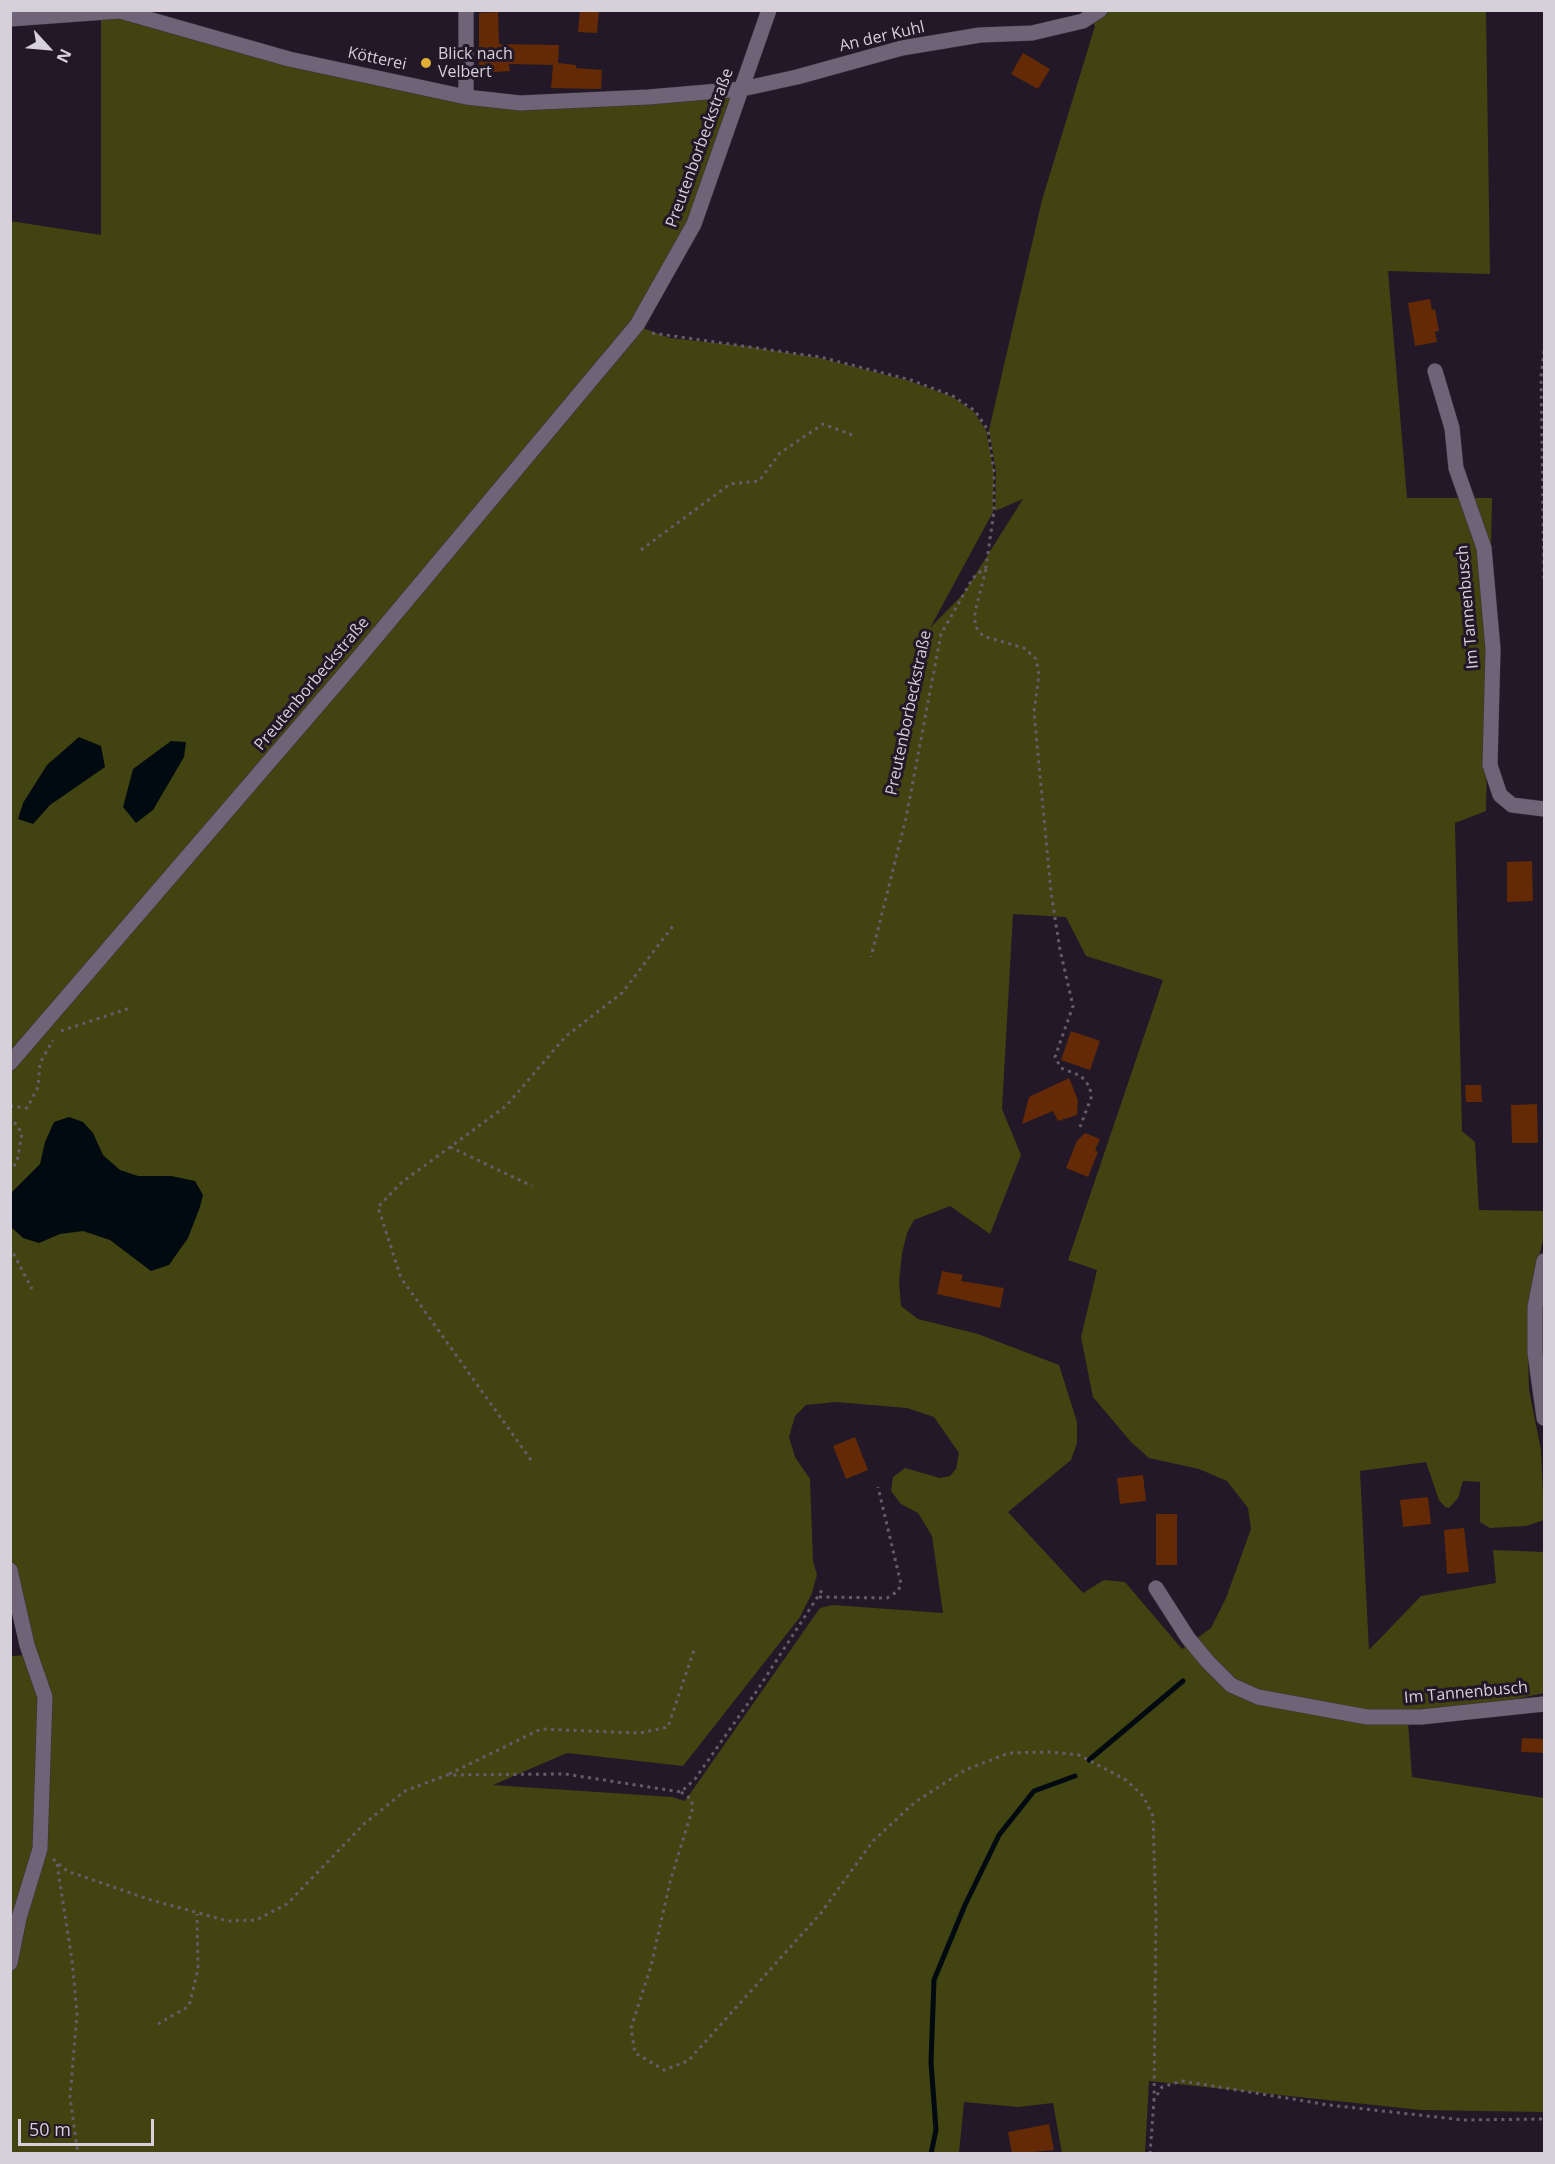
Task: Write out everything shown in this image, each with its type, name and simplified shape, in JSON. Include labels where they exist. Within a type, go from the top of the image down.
[{"type":"street","points":[[466,10],[466,97]]},
{"type":"street","name":"Preutenborbeckstraße","points":[[10,1063],[355,662],[637,325],[694,224],[769,10]]},
{"type":"street","name":"An der Kuhl","points":[[742,89],[797,77],[902,48],[981,35],[1032,33],[1083,21],[1100,10]]},
{"type":"street","name":"Kötterei","points":[[10,19],[120,11],[289,59],[466,97],[520,103],[649,98],[742,89]]},
{"type":"street","name":"Im Tannenbusch","points":[[1435,371],[1452,428],[1456,468],[1484,548],[1493,649],[1490,765],[1500,795],[1512,805],[1545,809]]},
{"type":"street","points":[[1545,1261],[1535,1353],[1545,1418]]},
{"type":"street","points":[[10,1570],[27,1645],[45,1697],[40,1849],[19,1918],[10,1963]]},
{"type":"street","name":"Im Tannenbusch","points":[[1156,1588],[1188,1638],[1208,1662],[1231,1685],[1258,1697],[1367,1717],[1421,1717],[1545,1704]]},
{"type":"street","points":[[10,1623],[27,1645]]},
{"type":"path","points":[[637,325],[670,338],[744,345],[820,357],[911,380],[953,396],[975,411],[988,430],[994,472],[994,511],[986,567],[975,612],[975,626],[983,636],[1024,648],[1036,659],[1039,675],[1034,712],[1049,872],[1060,950],[1073,1006],[1055,1057],[1061,1068],[1081,1077],[1090,1087],[1091,1098],[1080,1127]]},
{"type":"path","points":[[1545,351],[1541,377],[1545,581]]},
{"type":"path","points":[[641,550],[730,484],[759,481],[780,453],[823,424],[852,435]]},
{"type":"path","name":"Preutenborbeckstraße","points":[[871,957],[906,818],[941,634],[973,578],[986,567]]},
{"type":"path","points":[[531,1460],[400,1278],[378,1207],[401,1183],[506,1106],[566,1036],[622,993],[674,926]]},
{"type":"path","points":[[10,1106],[27,1108],[38,1087],[40,1063],[58,1031],[130,1008]]},
{"type":"path","points":[[10,1116],[22,1133],[17,1162],[10,1171]]},
{"type":"path","points":[[450,1147],[532,1186]]},
{"type":"path","points":[[10,1247],[32,1288]]},
{"type":"path","points":[[819,1597],[887,1598],[898,1591],[901,1584],[878,1487]]},
{"type":"path","points":[[681,1792],[695,1779],[824,1587]]},
{"type":"path","points":[[40,1849],[67,1871],[197,1914],[228,1921],[256,1920],[287,1904],[363,1824],[405,1791],[447,1775],[541,1729],[640,1733],[668,1727],[694,1650]]},
{"type":"path","points":[[447,1775],[565,1774],[681,1792],[691,1799],[693,1807],[670,1882],[651,1966],[631,2028],[635,2053],[664,2070],[688,2061],[821,1913],[873,1841],[915,1802],[964,1770],[1009,1754],[1050,1752],[1079,1755],[1126,1780],[1143,1796],[1153,1816],[1156,1973],[1154,2100],[1150,2154]]},
{"type":"path","points":[[57,1862],[77,2014],[70,2097],[78,2154]]},
{"type":"path","points":[[158,2024],[189,2006],[198,1969],[197,1914]]},
{"type":"path","points":[[1154,2100],[1162,2088],[1182,2081],[1329,2105],[1463,2120],[1545,2119]]},
{"type":"shaded area","points":[[1103,10],[1486,11],[1490,274],[1388,271],[1407,498],[1492,498],[1486,811],[1455,823],[1462,1131],[1475,1142],[1479,1210],[1544,1211],[1544,1235],[1531,1293],[1527,1324],[1529,1390],[1541,1450],[1544,1520],[1526,1526],[1490,1528],[1480,1522],[1480,1482],[1463,1481],[1458,1498],[1449,1508],[1445,1507],[1439,1500],[1426,1462],[1360,1471],[1369,1650],[1421,1596],[1496,1583],[1493,1550],[1544,1552],[1544,1693],[1408,1722],[1412,1777],[1544,1798],[1544,2112],[1421,2110],[1149,2081],[1145,2153],[1062,2153],[1053,2103],[1018,2107],[964,2102],[959,2153],[11,2153],[10,1656],[29,1655],[10,1576],[10,221],[101,235],[101,13],[462,100],[735,95],[693,223],[637,326],[670,338],[744,346],[820,358],[910,381],[953,397],[974,412],[986,430],[994,472],[993,512],[930,628],[963,594],[1023,499],[995,511],[996,472],[989,430],[1042,200],[1095,26],[1090,19]],"holes":[[[1013,914],[1066,917],[1086,956],[1163,980],[1068,1260],[1097,1270],[1081,1337],[1093,1397],[1131,1442],[1149,1458],[1199,1469],[1227,1481],[1248,1508],[1251,1529],[1226,1598],[1211,1628],[1182,1649],[1125,1582],[1104,1580],[1083,1593],[1008,1512],[1071,1460],[1077,1443],[1077,1422],[1059,1365],[978,1334],[918,1319],[901,1306],[899,1282],[902,1253],[907,1233],[914,1220],[950,1206],[990,1234],[1021,1155],[1002,1109]],[[836,1402],[907,1408],[934,1417],[959,1453],[956,1469],[950,1476],[940,1478],[905,1468],[893,1477],[891,1491],[901,1504],[918,1513],[932,1536],[943,1613],[833,1605],[820,1608],[685,1801],[672,1797],[493,1785],[567,1753],[683,1766],[800,1617],[812,1593],[817,1575],[813,1561],[810,1479],[795,1457],[789,1437],[795,1416],[806,1405]]]},
{"type":"shaded area","points":[[79,737],[101,746],[105,767],[50,805],[33,824],[18,819],[23,803],[47,765]]},
{"type":"shaded area","points":[[171,741],[186,742],[184,757],[153,810],[136,823],[123,807],[133,769]]},
{"type":"shaded area","points":[[69,1117],[83,1122],[93,1133],[103,1155],[120,1170],[138,1176],[171,1176],[195,1181],[203,1195],[200,1207],[188,1238],[169,1265],[151,1271],[110,1240],[83,1231],[60,1234],[39,1243],[23,1238],[11,1227],[11,1193],[40,1164],[45,1142],[54,1122]]},
{"type":"building","points":[[580,10],[599,10],[597,33],[578,32]]},
{"type":"building","points":[[498,12],[499,44],[559,45],[558,63],[576,65],[576,68],[602,70],[601,89],[551,88],[553,65],[509,64],[510,71],[479,73],[479,13]]},
{"type":"building","points":[[1023,53],[1050,69],[1038,89],[1011,74]]},
{"type":"building","points":[[1430,299],[1432,310],[1435,309],[1439,331],[1435,332],[1437,342],[1415,346],[1408,303]]},
{"type":"building","points":[[1532,861],[1533,901],[1507,902],[1507,862]]},
{"type":"building","points":[[1071,1031],[1100,1041],[1090,1070],[1061,1060]]},
{"type":"building","points":[[1069,1078],[1078,1100],[1077,1115],[1058,1121],[1053,1111],[1022,1124],[1029,1097]]},
{"type":"building","points":[[1465,1085],[1481,1085],[1482,1102],[1466,1102]]},
{"type":"building","points":[[1537,1104],[1538,1143],[1512,1143],[1511,1105]]},
{"type":"building","points":[[1085,1133],[1100,1139],[1095,1150],[1098,1152],[1088,1177],[1066,1168],[1077,1141]]},
{"type":"building","points":[[942,1271],[963,1275],[961,1281],[1004,1288],[1000,1308],[937,1294]]},
{"type":"building","points":[[855,1437],[868,1470],[846,1479],[833,1446]]},
{"type":"building","points":[[1143,1475],[1146,1501],[1120,1504],[1117,1478]]},
{"type":"building","points":[[1428,1497],[1431,1524],[1403,1527],[1400,1500]]},
{"type":"building","points":[[1156,1514],[1177,1514],[1177,1565],[1156,1565]]},
{"type":"building","points":[[1464,1528],[1469,1572],[1447,1574],[1444,1530]]},
{"type":"building","points":[[1522,1738],[1545,1739],[1545,1753],[1521,1752]]},
{"type":"building","points":[[1049,2124],[1054,2150],[1012,2154],[1008,2132]]},
{"type":"waterway","points":[[1089,1760],[1183,1681]]},
{"type":"waterway","points":[[931,2154],[936,2130],[931,2062],[934,1980],[965,1905],[999,1835],[1034,1791],[1075,1776]]},
{"type":"place","name":"Blick nach Velbert","points":[[426,63]]}]
